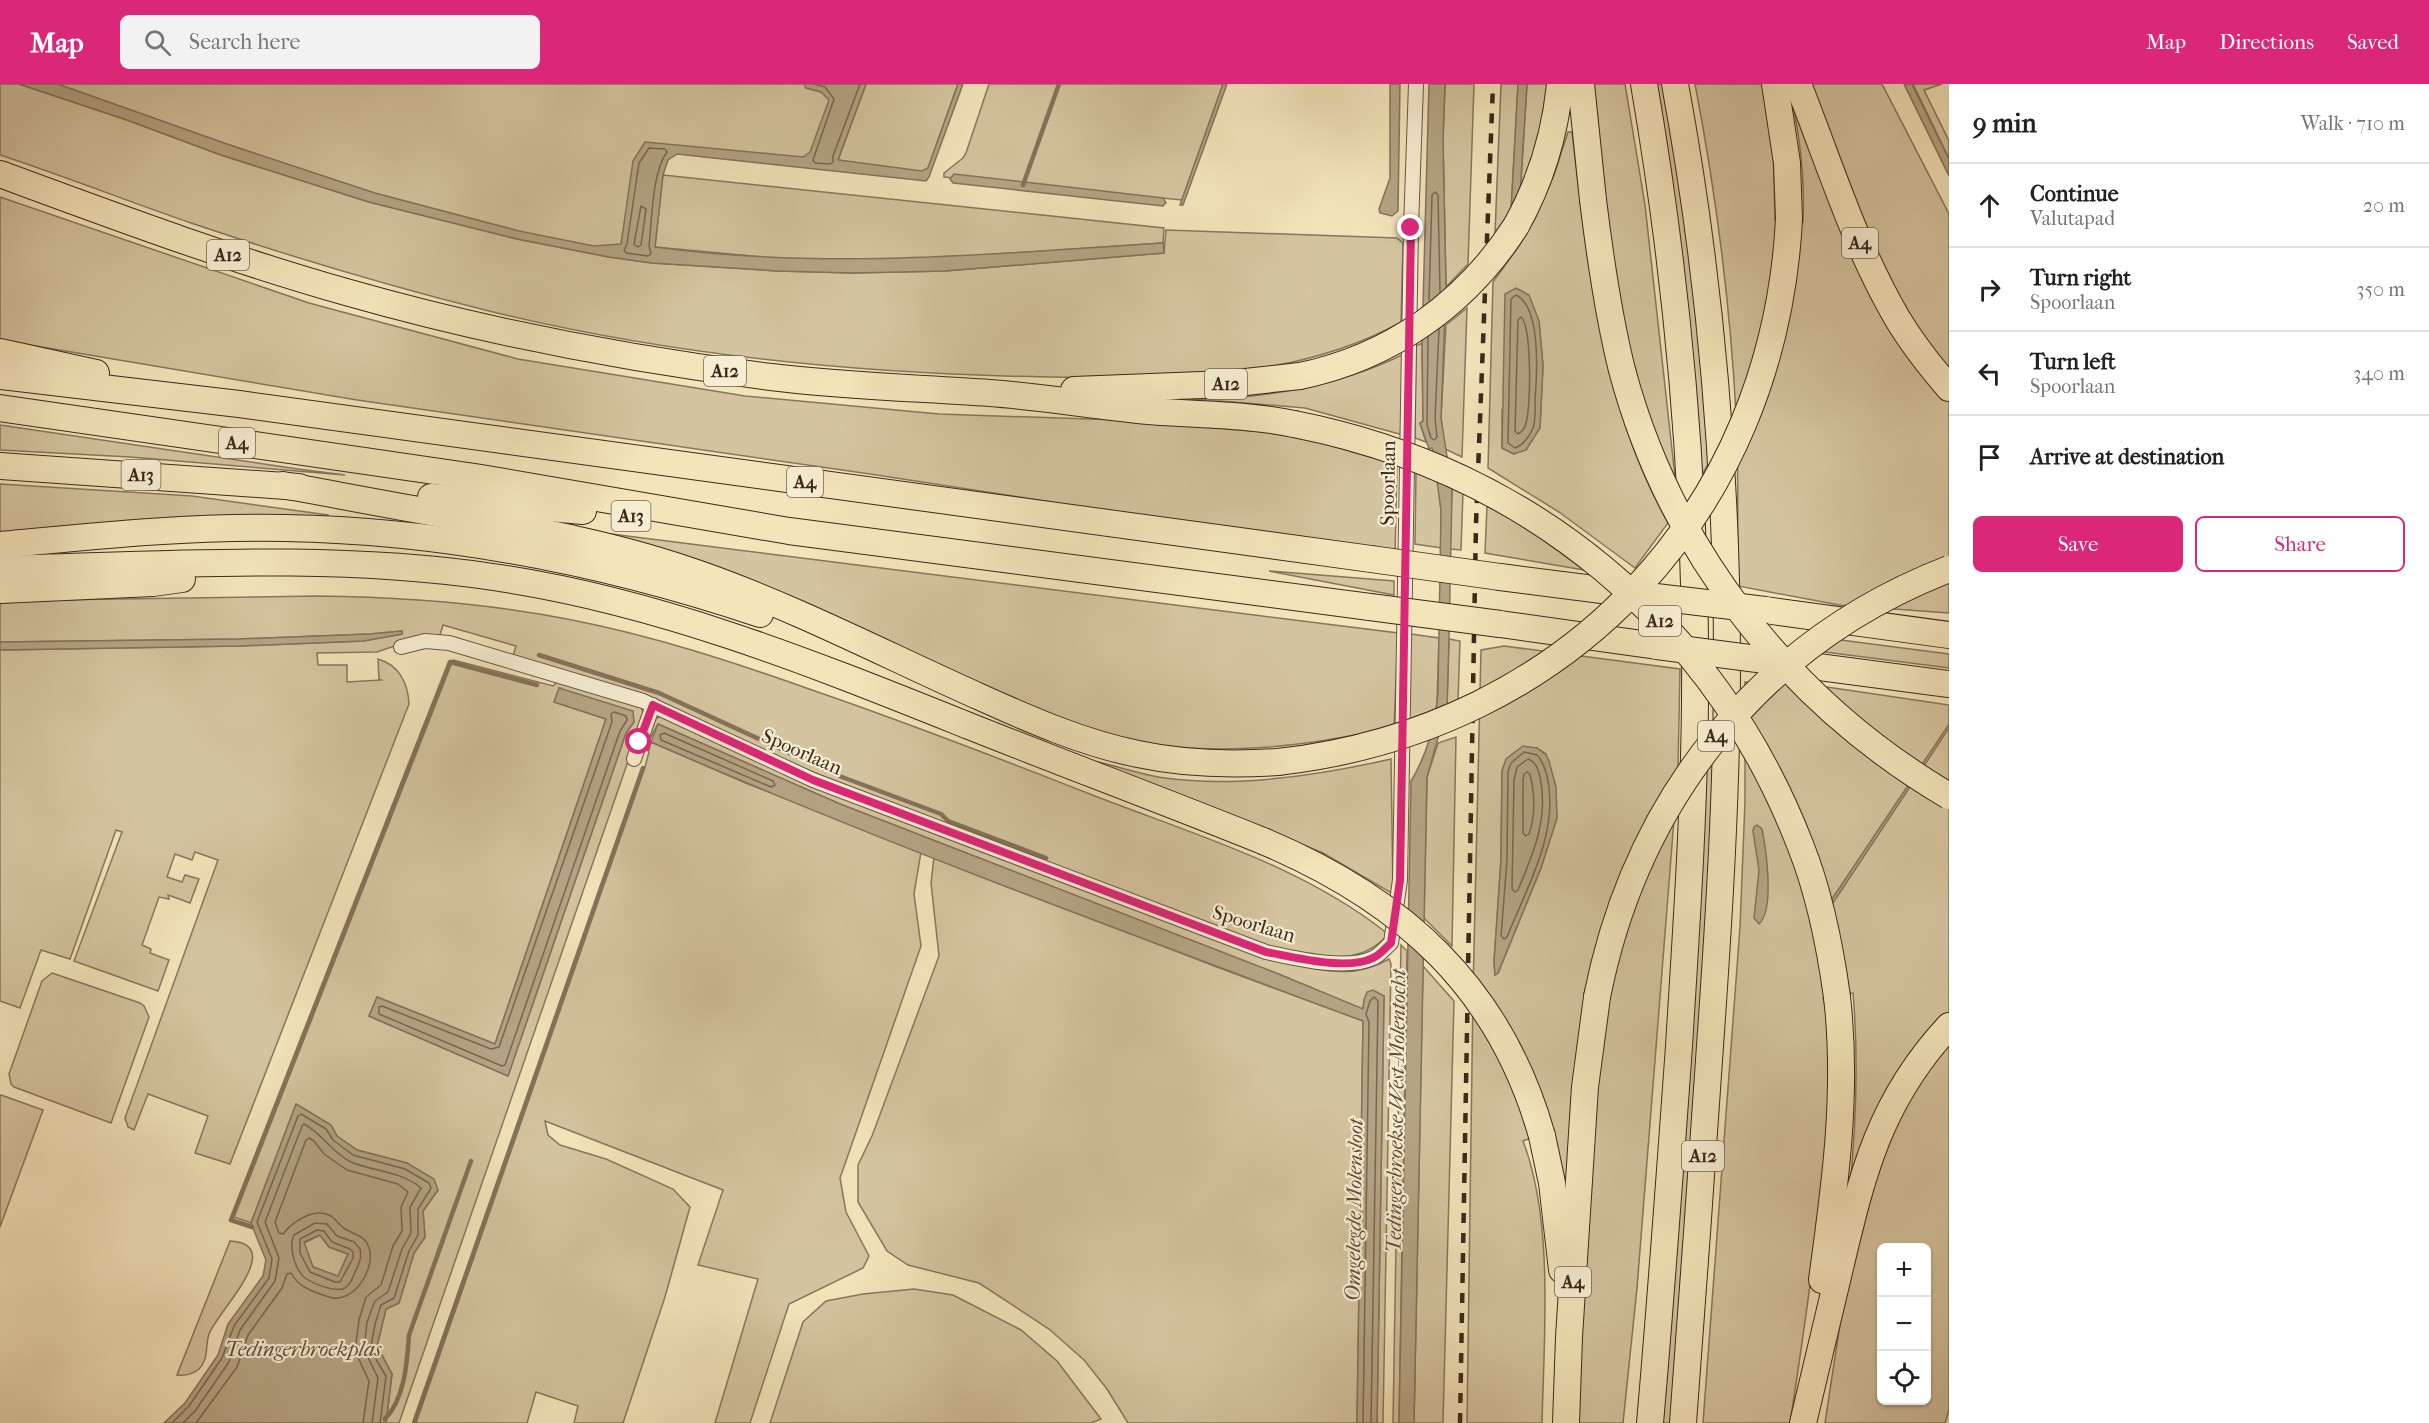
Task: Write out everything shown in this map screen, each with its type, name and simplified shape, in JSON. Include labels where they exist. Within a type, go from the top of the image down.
[{"type":"highway","name":"A12","points":[[993,393],[1227,384],[1300,376],[1340,366],[1396,342],[1446,308],[1478,277],[1507,241],[1534,190],[1549,150],[1560,84]]},
{"type":"highway","points":[[1581,84],[1598,242],[1616,345],[1642,432],[1681,519],[1709,567],[1739,609],[1777,657],[1801,682],[1880,751],[1949,796]]},
{"type":"highway","name":"A12","points":[[1644,84],[1672,279],[1683,384],[1692,533],[1695,654],[1693,810],[1687,925],[1650,1423]]},
{"type":"highway","name":"A12","points":[[1675,84],[1696,221],[1711,348],[1721,480],[1727,657],[1721,889],[1683,1423]]},
{"type":"highway","points":[[283,485],[538,530],[624,550],[685,568],[781,604],[884,655],[1042,724],[1113,748],[1191,762],[1243,764],[1278,762],[1334,754],[1386,742],[1427,728],[1483,704],[1527,679],[1572,647],[1605,620],[1638,586],[1668,552],[1702,504],[1744,425],[1773,338],[1783,288],[1789,219],[1786,154],[1775,84]]},
{"type":"highway","name":"A4","points":[[1798,84],[1852,223],[1881,288],[1914,344],[1949,388]]},
{"type":"highway","name":"A12","points":[[0,174],[270,269],[366,298],[488,329],[633,358],[765,376],[877,387],[993,393],[1150,411],[1247,417],[1349,436],[1446,470],[1493,493],[1548,526],[1627,588],[1664,624],[1689,653],[1728,706],[1775,785],[1812,877],[1837,997],[1841,1072],[1839,1142],[1802,1423]]},
{"type":"highway","points":[[0,352],[239,404]]},
{"type":"highway","name":"A4","points":[[0,376],[239,404],[1500,577],[1949,635]]},
{"type":"highway","name":"A4","points":[[0,408],[475,477],[789,531],[1949,684]]},
{"type":"highway","name":"A13","points":[[0,466],[450,498],[789,531]]},
{"type":"highway","points":[[0,545],[128,534],[238,528],[351,530],[429,537],[542,554],[612,569],[688,590],[884,655]]},
{"type":"highway","points":[[0,590],[153,583],[303,562]]},
{"type":"highway","name":"A4","points":[[0,568],[303,562],[380,565],[496,577],[613,600],[675,617],[786,654],[1263,841],[1326,869],[1380,903],[1415,931],[1446,961],[1484,1010],[1507,1049],[1528,1093],[1542,1136],[1552,1183],[1569,1336]]},
{"type":"highway","name":"A4","points":[[1566,1423],[1569,1336],[1585,1087],[1597,997],[1616,919],[1645,847],[1686,777],[1717,735],[1773,677],[1817,641],[1878,602],[1949,569]]},
{"type":"highway","name":"A12","points":[[1802,1423],[1855,1202],[1866,1166],[1881,1129],[1903,1087],[1914,1069],[1949,1026]]},
{"type":"highway","name":"A12","points":[[1637,1423],[1658,1327]]},
{"type":"street","name":"Spoorlaan","points":[[401,647],[425,641],[449,643],[622,694],[653,705],[813,780],[1266,952],[1309,960],[1346,963],[1374,958],[1391,943],[1400,880],[1411,228],[1416,84]]},
{"type":"street","points":[[634,759],[653,705]]},
{"type":"shaded area","points":[[0,84],[19,84],[127,120],[221,155],[369,202],[517,239],[652,263],[778,271],[853,273],[945,271],[1164,253],[1166,230],[1397,238],[1403,243],[1401,322],[1361,341],[1318,356],[1274,366],[1184,376],[1138,378],[978,375],[837,367],[697,351],[627,340],[489,311],[339,270],[191,223],[0,155]]},
{"type":"shaded area","points":[[40,84],[857,84],[827,167],[670,151],[635,257],[593,251],[358,193]]},
{"type":"shaded area","points":[[866,84],[958,84],[928,168],[922,172],[838,160]]},
{"type":"shaded area","points":[[989,84],[1223,84],[1182,200],[944,177],[944,173],[966,153]]},
{"type":"shaded area","points":[[1445,84],[1474,84],[1468,264],[1446,287],[1443,140]]},
{"type":"shaded area","points":[[1501,84],[1518,84],[1511,211],[1495,233]]},
{"type":"shaded area","points":[[1527,84],[1551,84],[1547,121],[1520,195]]},
{"type":"shaded area","points":[[1591,84],[1625,84],[1645,205],[1676,486],[1647,416],[1615,290]]},
{"type":"shaded area","points":[[1651,84],[1664,84],[1696,305],[1710,461],[1696,485]]},
{"type":"shaded area","points":[[1695,84],[1764,84],[1773,142],[1775,220],[1803,222],[1800,153],[1788,84],[1949,398],[1949,613],[1839,605],[1738,586],[1737,435],[1730,331],[1716,207]]},
{"type":"shaded area","points":[[1811,84],[1882,84],[1949,214],[1949,369],[1921,333],[1887,274],[1859,212]]},
{"type":"shaded area","points":[[1913,84],[1942,84],[1924,90],[1949,141],[1949,159]]},
{"type":"shaded area","points":[[1568,132],[1572,132],[1592,283],[1612,382],[1645,477],[1668,523],[1635,568],[1559,512],[1488,468],[1493,282],[1535,219],[1554,175]],"holes":[[[1539,321],[1543,366],[1540,428],[1514,454],[1502,448],[1502,410]]]},
{"type":"shaded area","points":[[663,175],[1164,228],[1163,243],[925,259],[784,259],[655,247]]},
{"type":"shaded area","points":[[0,197],[309,303],[518,359],[745,396],[939,414],[1119,420],[1264,432],[1312,440],[1397,465],[1395,555],[870,474],[357,400],[0,340]]},
{"type":"shaded area","points":[[1467,308],[1462,457],[1445,449],[1441,418],[1446,325]]},
{"type":"shaded area","points":[[1422,343],[1423,421],[1420,423],[1426,442],[1415,438],[1416,346]]},
{"type":"shaded area","points":[[1404,354],[1403,435],[1305,408],[1220,401],[1188,402],[1188,400],[1271,394],[1325,383],[1378,366]]},
{"type":"shaded area","points":[[0,425],[345,475],[130,457],[0,450]]},
{"type":"shaded area","points":[[1416,471],[1438,480],[1441,548],[1415,544]]},
{"type":"shaded area","points":[[0,484],[192,496],[328,515],[328,524],[0,539]]},
{"type":"shaded area","points":[[1452,488],[1463,492],[1461,550],[1450,549]]},
{"type":"shaded area","points":[[1487,506],[1523,525],[1584,570],[1485,553]]},
{"type":"shaded area","points":[[556,527],[1398,633],[1394,727],[1328,740],[1262,748],[1163,746],[1120,739],[1055,718]]},
{"type":"shaded area","points":[[1269,571],[1394,581],[1394,595]]},
{"type":"shaded area","points":[[317,596],[445,602],[509,609],[603,626],[723,660],[919,728],[1247,854],[1320,889],[1355,910],[1388,934],[1375,946],[1344,957],[1308,955],[1257,944],[513,656],[516,646],[443,625],[440,635],[409,641],[377,652],[317,653],[318,665],[347,665],[347,682],[381,680],[379,679],[378,659],[385,662],[397,670],[401,676],[407,689],[409,704],[230,1164],[195,1153],[208,1116],[148,1094],[134,1130],[128,1127],[125,1118],[218,860],[195,852],[192,860],[175,854],[167,877],[182,882],[185,875],[199,879],[190,903],[168,895],[169,899],[159,897],[142,945],[151,949],[150,953],[169,960],[158,991],[74,961],[122,832],[116,830],[70,959],[41,950],[20,1008],[0,1001],[0,650],[239,646],[363,641],[402,634],[402,631],[239,639],[0,642],[0,603],[51,600]]},
{"type":"shaded area","points":[[1411,634],[1439,638],[1437,703],[1436,709],[1406,721]]},
{"type":"shaded area","points":[[1449,639],[1460,641],[1458,701],[1447,706]]},
{"type":"shaded area","points":[[1833,639],[1949,654],[1949,668],[1817,651]]},
{"type":"shaded area","points":[[1504,646],[1680,669],[1678,769],[1637,1288],[1623,1423],[1575,1423],[1584,1211],[1605,995],[1585,989],[1571,1115],[1566,1195],[1552,1129],[1523,1141],[1533,1173],[1543,1243],[1545,1317],[1542,1423],[1467,1423],[1473,992],[1481,650]],"holes":[[[1537,748],[1546,754],[1557,818],[1541,868],[1498,973],[1495,975],[1501,860],[1502,771],[1511,755],[1519,751]]]},
{"type":"shaded area","points":[[453,660],[553,686],[558,681],[641,707],[644,715],[399,1423],[386,1423],[392,1374],[377,1346],[386,1309],[399,1303],[414,1253],[425,1237],[423,1211],[438,1190],[407,1163],[357,1150],[337,1136],[331,1125],[296,1104],[251,1223],[234,1217]],"holes":[[[560,688],[634,722],[626,733],[508,1076],[369,1016],[377,997],[495,1044],[606,719],[554,702]]]},
{"type":"shaded area","points":[[1745,682],[1820,686],[1949,705],[1949,1018],[1849,1197],[1856,1095],[1853,993],[1823,998],[1830,1055],[1828,1114],[1814,1254],[1790,1423],[1703,1423],[1740,927],[1745,801]]},
{"type":"shaded area","points":[[660,716],[1285,963],[1338,972],[1363,969],[1389,959],[1391,964],[1383,1423],[1377,1423],[1384,996],[1364,1000],[1363,1010],[1281,975],[840,804],[658,724],[646,746],[649,750],[651,742],[748,784],[921,852],[914,894],[921,946],[840,1178],[846,1212],[869,1256],[863,1268],[789,1304],[750,1423],[715,1423],[758,1279],[698,1265],[723,1190],[545,1121],[548,1135],[560,1145],[606,1159],[673,1189],[690,1207],[665,1297],[623,1423],[574,1423],[578,1406],[536,1392],[527,1423],[416,1423],[645,767],[649,752],[643,746],[653,720]]},
{"type":"shaded area","points":[[1456,737],[1452,946],[1424,918],[1427,777],[1438,743]]},
{"type":"shaded area","points":[[1716,751],[1706,939],[1672,1423],[1656,1423],[1701,770]]},
{"type":"shaded area","points":[[1391,759],[1393,894],[1323,853],[1243,820],[1096,765],[1098,762],[1165,778],[1221,782],[1308,775]]},
{"type":"shaded area","points":[[934,857],[1363,1021],[1357,1423],[1128,1423],[1107,1389],[1084,1360],[1049,1329],[979,1283],[908,1265],[887,1251],[858,1202],[858,1165],[872,1136],[939,956],[931,883]]},
{"type":"shaded area","points":[[1401,945],[1407,951],[1399,1423],[1393,1423]]},
{"type":"shaded area","points":[[1423,966],[1454,1001],[1443,1423],[1414,1423]]},
{"type":"shaded area","points":[[52,973],[140,1003],[149,1017],[111,1123],[11,1084],[9,1074],[42,981]]},
{"type":"shaded area","points":[[1949,1042],[1949,1410],[1945,1423],[1825,1423],[1840,1324],[1870,1187],[1898,1120],[1914,1090]]},
{"type":"shaded area","points":[[0,1096],[43,1110],[0,1227]]},
{"type":"shaded area","points":[[320,1235],[329,1247],[348,1254],[338,1277],[313,1267],[304,1243]]},
{"type":"shaded area","points":[[230,1241],[246,1245],[252,1254],[251,1266],[209,1334],[206,1357],[202,1365],[192,1373],[177,1375]]},
{"type":"shaded area","points":[[914,1289],[953,1295],[1021,1330],[1057,1361],[1101,1419],[1091,1423],[770,1423],[803,1322],[826,1301],[863,1294]]},
{"type":"water","points":[[19,84],[58,84],[375,193],[519,231],[594,246],[621,244],[633,161],[645,142],[803,157],[810,152],[829,100],[821,92],[806,88],[804,84],[866,84],[838,160],[922,171],[928,168],[958,84],[963,84],[926,181],[677,154],[668,160],[663,175],[655,247],[718,254],[845,259],[973,255],[1163,243],[1164,253],[945,271],[853,273],[652,263],[609,257],[517,239],[369,202],[221,155],[127,120]]},
{"type":"water","points":[[1223,84],[1227,84],[1183,205],[1180,205]]},
{"type":"water","points":[[1390,84],[1400,84],[1398,211],[1392,216],[1380,213],[1379,209],[1390,178]]},
{"type":"water","points":[[1429,84],[1445,84],[1443,140],[1446,287],[1441,418],[1452,488],[1449,639],[1447,706],[1427,777],[1414,1423],[1399,1423],[1411,781],[1430,738],[1438,692],[1441,510],[1435,467],[1438,466],[1420,423],[1423,421],[1422,342]]},
{"type":"water","points":[[1518,84],[1527,84],[1520,195],[1511,211]]},
{"type":"water","points":[[1904,84],[1912,84],[1949,159],[1949,176]]},
{"type":"water","points":[[954,174],[1163,198],[1166,203],[1163,206],[953,183],[950,179]]},
{"type":"water","points":[[1516,288],[1529,295],[1539,321],[1543,366],[1540,428],[1526,450],[1514,454],[1502,448],[1505,294]]},
{"type":"water","points":[[402,631],[402,634],[363,641],[239,646],[0,650],[0,642],[239,639]]},
{"type":"water","points":[[559,688],[633,711],[634,722],[626,733],[508,1076],[369,1016],[377,997],[495,1044],[606,719],[554,702]]},
{"type":"water","points":[[658,724],[840,804],[1363,1009],[1367,992],[1373,990],[1384,996],[1377,1423],[1357,1423],[1363,1021],[1005,886],[739,780],[651,742]]},
{"type":"water","points":[[1949,724],[1949,728],[1833,903],[1832,899]]},
{"type":"water","points":[[1523,746],[1537,748],[1546,755],[1549,761],[1556,787],[1557,818],[1541,868],[1498,973],[1495,975],[1501,860],[1502,771],[1506,759]]},
{"type":"water","points":[[1757,825],[1762,829],[1768,878],[1767,906],[1759,924],[1754,918],[1759,870],[1753,831]]},
{"type":"water","name":"Tedingerbroekplas","points":[[296,1104],[331,1125],[337,1136],[357,1150],[407,1163],[434,1179],[438,1190],[423,1211],[425,1237],[414,1253],[399,1303],[386,1309],[377,1346],[392,1374],[386,1423],[164,1423],[185,1403],[218,1355],[228,1324],[263,1276],[266,1260],[251,1223]],"holes":[[[320,1235],[329,1247],[348,1254],[338,1276],[313,1267],[304,1242]]]},
{"type":"waterway","points":[[1023,185],[1059,84]]},
{"type":"waterway","points":[[539,655],[659,693],[842,777],[941,814],[948,821],[1046,858]]},
{"type":"waterway","points":[[252,1227],[231,1220],[450,662],[537,685]]},
{"type":"waterway","points":[[414,1423],[643,768]]},
{"type":"waterway","points":[[385,1419],[392,1411],[401,1391],[409,1335],[471,1161]]},
{"type":"railway","points":[[1460,1423],[1476,524],[1493,84]]},
{"type":"route","points":[[639,742],[653,705],[813,780],[1266,952],[1309,960],[1346,963],[1374,958],[1391,943],[1400,880],[1411,228]]},
{"type":"water label","name":"Tedingerbroekse West-Molentocht","points":[[1396,1111]]},
{"type":"water label","name":"Omgelegde Molensloot","points":[[1354,1210]]}]
